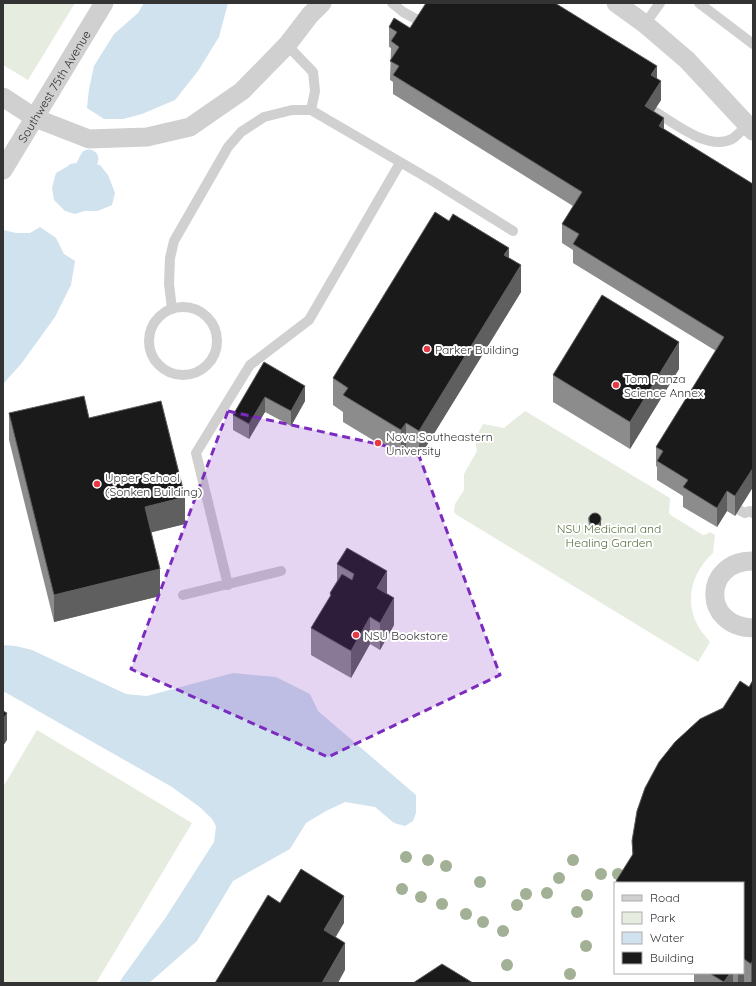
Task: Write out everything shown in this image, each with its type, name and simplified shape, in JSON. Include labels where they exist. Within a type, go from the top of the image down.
[{"type":"street","name":"Southwest 75th Avenue","points":[[3,170],[104,3]]},
{"type":"street","points":[[3,97],[35,118],[89,139],[147,137],[190,128],[242,91],[287,45],[310,15],[322,3]]},
{"type":"street","points":[[616,3],[687,60],[751,125]]},
{"type":"street","points":[[753,561],[741,562],[730,566],[721,574],[716,584],[714,596],[717,607],[723,617],[733,624],[743,628],[753,628]]},
{"type":"lane","points":[[392,3],[403,12],[425,24]]},
{"type":"lane","points":[[644,24],[660,3]]},
{"type":"lane","points":[[698,3],[753,44]]},
{"type":"lane","points":[[287,45],[314,72],[315,91],[311,110]]},
{"type":"lane","points":[[172,308],[169,284],[170,258],[174,241],[228,147],[241,132],[264,117],[292,110],[311,110],[431,180],[513,231]]},
{"type":"lane","points":[[654,111],[698,138],[710,142],[721,143],[733,138],[751,125]]},
{"type":"lane","points":[[228,585],[196,454],[250,365],[309,320],[400,163]]},
{"type":"lane","points":[[172,308],[194,308],[204,314],[212,322],[216,333],[217,344],[212,360],[199,371],[189,375],[177,375],[166,371],[151,355],[148,344],[150,332],[154,322],[162,314],[172,308]]},
{"type":"lane","points":[[741,506],[744,513],[751,512]]},
{"type":"lane","points":[[183,595],[280,571]]},
{"type":"highlighted area","points":[[228,411],[418,453],[500,675],[328,757],[131,669]]},
{"type":"green space","points":[[3,3],[75,3],[28,80],[3,65]]},
{"type":"green space","name":"NSU Medicinal and Healing Garden","points":[[525,411],[670,498],[669,513],[672,516],[703,535],[710,532],[715,535],[713,553],[700,568],[691,595],[693,615],[698,627],[710,642],[698,662],[454,512],[455,504],[464,490],[464,474],[477,451],[475,439],[483,424],[504,428]]},
{"type":"green space","points":[[37,730],[192,823],[96,983],[3,983],[3,787]]},
{"type":"water","points":[[144,3],[228,3],[219,37],[198,71],[175,100],[142,114],[123,119],[104,119],[87,108],[94,66],[114,34],[138,13]]},
{"type":"water","points":[[83,162],[100,165],[108,175],[115,193],[112,205],[98,211],[84,211],[75,214],[65,211],[54,200],[52,188],[56,173],[70,164]]},
{"type":"water","points":[[40,227],[56,238],[64,254],[75,261],[71,285],[55,317],[21,364],[3,384],[3,230],[16,233],[30,233]]},
{"type":"water","points":[[3,645],[16,646],[32,650],[126,694],[147,696],[233,673],[276,677],[310,694],[318,711],[416,795],[416,813],[413,821],[405,826],[394,823],[375,807],[345,802],[326,811],[306,823],[290,849],[233,881],[197,941],[149,983],[122,983],[120,981],[166,917],[214,842],[216,826],[212,819],[201,808],[172,787],[3,691]]},
{"type":"building","points":[[426,3],[555,3],[657,66],[651,75],[661,81],[645,106],[664,118],[659,126],[753,184],[753,468],[735,496],[727,491],[717,508],[683,487],[688,480],[657,461],[663,451],[656,447],[724,337],[573,244],[579,234],[562,224],[582,192],[393,75],[399,66],[390,61],[399,47],[391,41],[397,32],[389,27],[394,18],[410,28]]},
{"type":"building","name":"Parker Building","points":[[435,212],[449,221],[453,214],[509,248],[504,255],[521,265],[419,431],[406,423],[401,430],[343,395],[348,388],[333,378]]},
{"type":"building","name":"Tom Panza Science Annex","points":[[602,295],[679,342],[630,422],[553,375]]},
{"type":"building","points":[[264,362],[305,386],[291,411],[265,397],[249,424],[233,415]]},
{"type":"building","name":"Upper School (Sonken Building)","points":[[84,396],[89,418],[161,401],[185,497],[145,507],[160,569],[54,595],[9,413]]},
{"type":"building","points":[[597,513],[600,514],[600,524],[593,525],[590,524],[589,517],[590,514]]},
{"type":"building","points":[[347,548],[387,571],[377,588],[394,598],[380,623],[370,617],[351,651],[311,628],[342,574],[352,580],[354,574],[337,564]]},
{"type":"building","points":[[753,680],[753,960],[751,964],[744,959],[744,882],[616,881],[633,854],[632,841],[637,811],[645,788],[659,762],[675,742],[700,719],[723,708],[740,681],[749,687]]},
{"type":"building","points":[[3,711],[7,713],[3,719]]},
{"type":"building","points":[[301,869],[344,896],[324,930],[345,943],[322,983],[215,983],[268,895],[280,903]]},
{"type":"building","points":[[442,964],[473,983],[413,983]]},
{"type":"building","points":[[711,974],[729,974],[724,982]]},
{"type":"waterway","points":[[76,186],[89,159]]},
{"type":"place","name":"Parker Building","points":[[427,349]]},
{"type":"place","name":"Tom Panza Science Annex","points":[[616,385]]},
{"type":"place","name":"Nova Southeastern University","points":[[378,443]]},
{"type":"place","name":"Upper School (Sonken Building)","points":[[97,484]]},
{"type":"place","name":"NSU Bookstore","points":[[356,635]]}]
